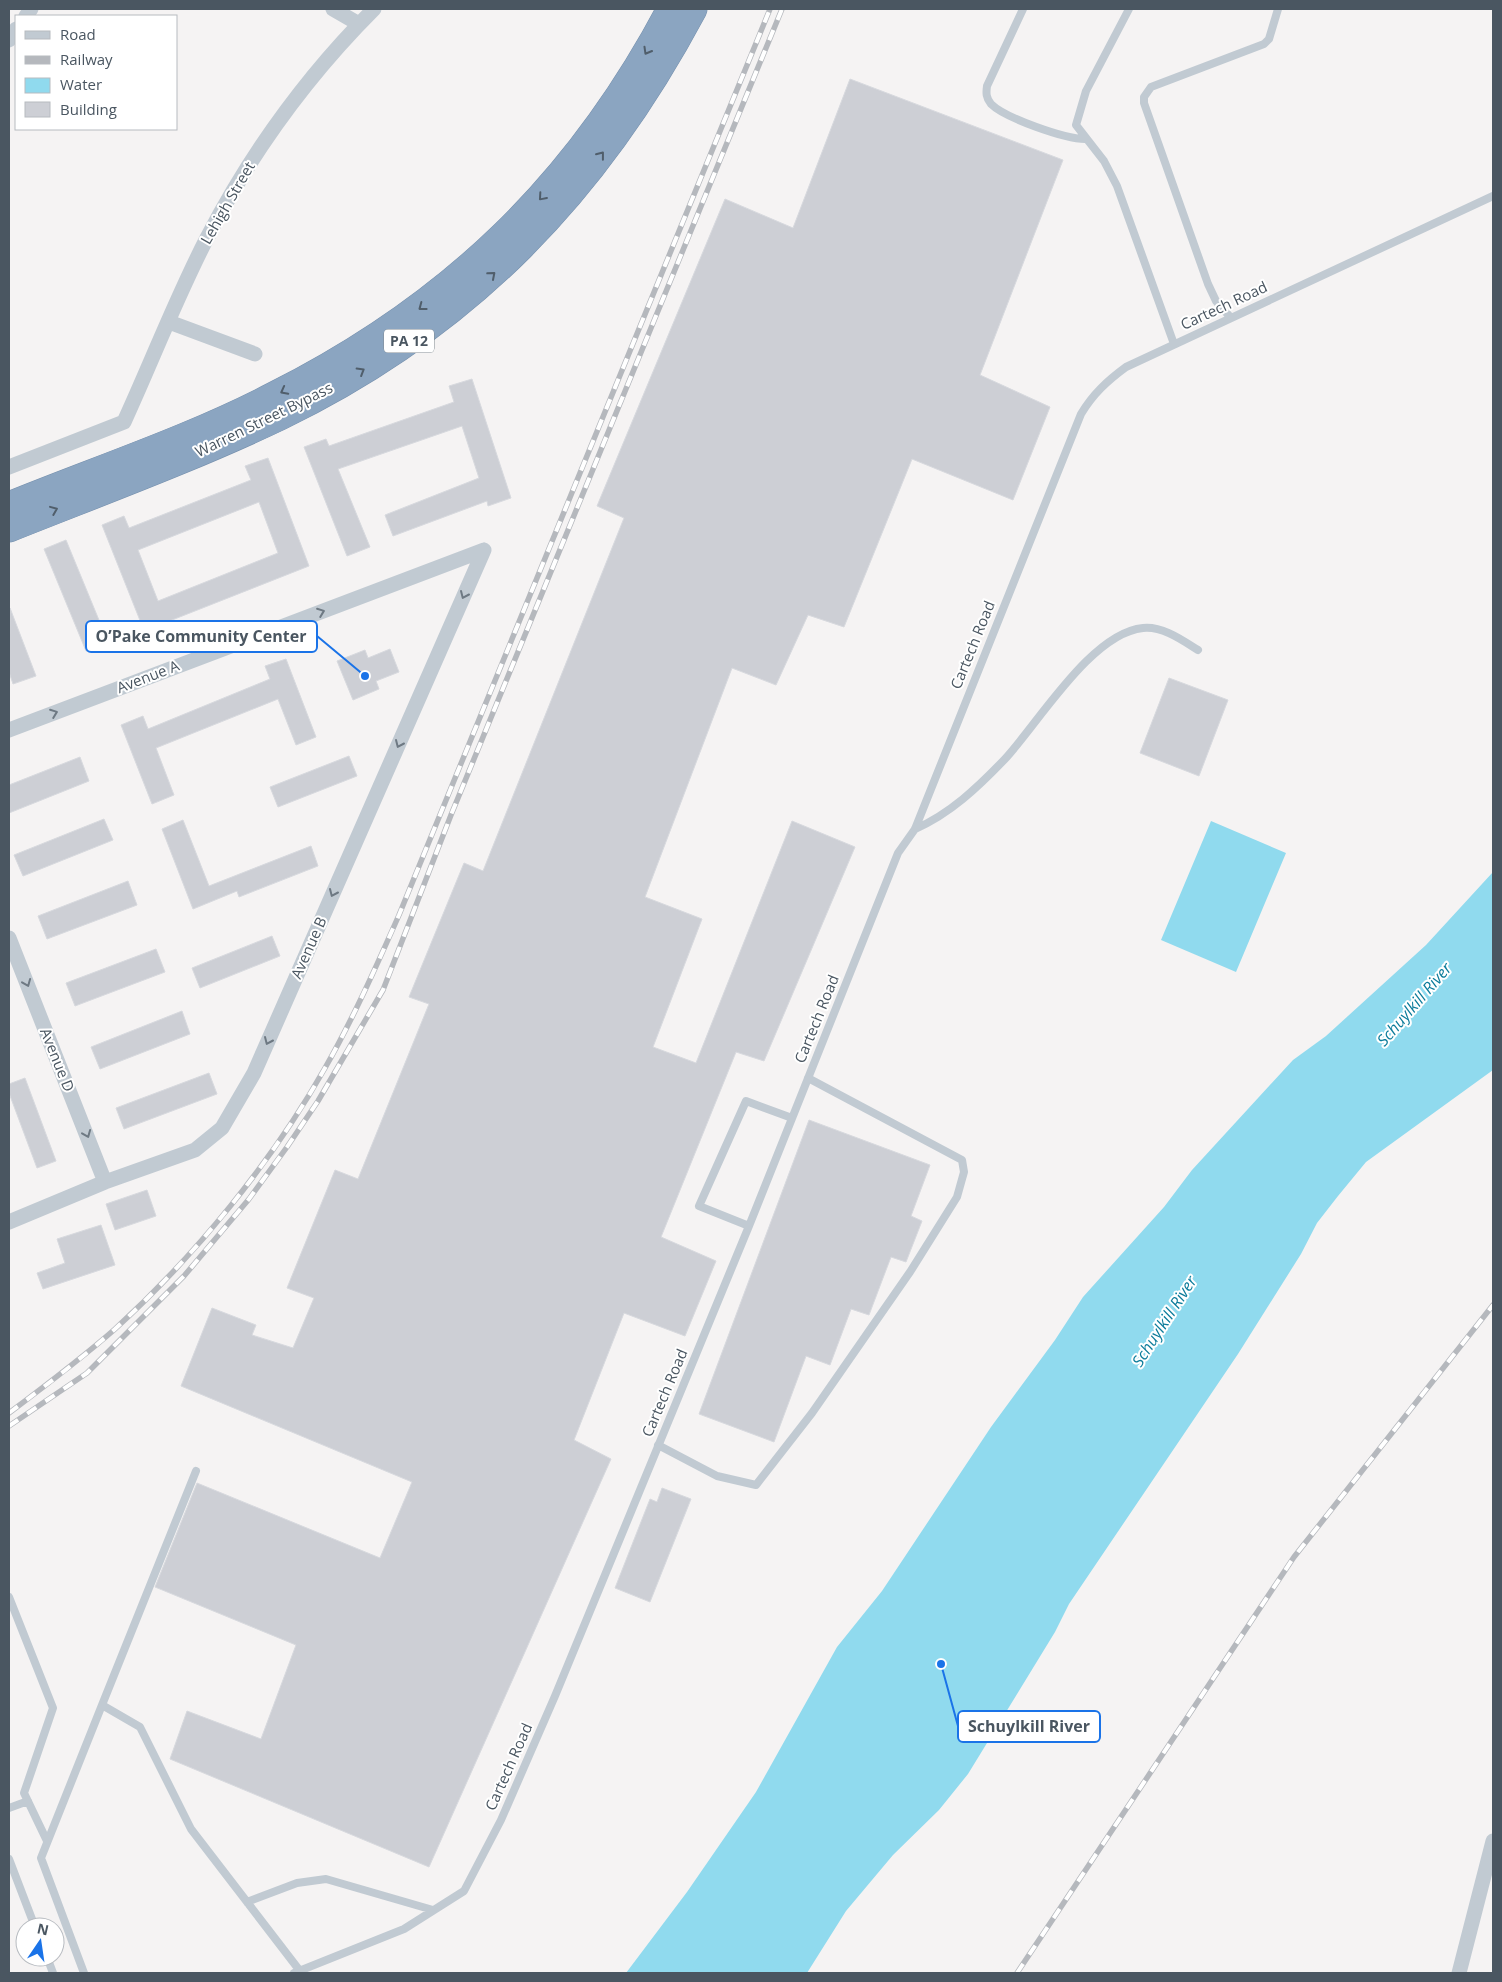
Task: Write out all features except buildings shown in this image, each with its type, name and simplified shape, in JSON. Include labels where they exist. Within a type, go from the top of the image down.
[{"type":"highway","name":"Warren Street Bypass","points":[[9,506],[272,398],[346,357],[422,306],[493,248],[554,182],[610,109],[644,58],[671,9]]},
{"type":"highway","name":"Warren Street Bypass","points":[[9,528],[191,456],[281,416],[363,370],[435,323],[507,262],[570,195],[636,107],[661,68],[694,9]]},
{"type":"street","points":[[334,9],[359,24]]},
{"type":"street","name":"Lehigh Street","points":[[9,467],[124,422],[206,240],[243,175],[293,103],[359,24],[374,9]]},
{"type":"street","points":[[169,322],[255,354]]},
{"type":"street","name":"Avenue A","points":[[9,730],[484,550]]},
{"type":"street","name":"Avenue B","points":[[9,1222],[105,1182],[196,1150],[222,1128],[254,1073],[484,550]]},
{"type":"street","name":"Avenue D","points":[[9,938],[105,1182]]},
{"type":"street","points":[[1459,1973],[1493,1841]]},
{"type":"lane","points":[[1023,9],[987,86],[986,96],[991,104],[1000,111],[1060,136],[1085,139]]},
{"type":"lane","points":[[1129,9],[1086,91],[1076,125],[1104,161],[1117,186],[1174,344]]},
{"type":"lane","points":[[1231,318],[1216,301],[1208,284],[1144,104],[1144,97],[1151,87],[1264,44],[1269,39],[1278,9]]},
{"type":"lane","name":"Cartech Road","points":[[297,1972],[404,1929],[464,1890],[501,1820],[555,1696],[749,1226],[898,853],[915,828],[1080,414],[1098,390],[1126,366],[1493,196]]},
{"type":"lane","points":[[915,828],[943,815],[1005,759],[1085,663],[1112,640],[1135,630],[1145,628],[1172,634],[1198,650]]},
{"type":"lane","points":[[658,1445],[718,1476],[756,1485],[812,1413],[854,1354],[910,1272],[957,1196],[964,1172],[962,1160],[808,1078]]},
{"type":"lane","points":[[749,1226],[699,1206],[746,1101],[792,1118]]},
{"type":"lane","points":[[84,1973],[40,1858],[196,1471]]},
{"type":"lane","points":[[9,1597],[53,1708],[24,1793],[47,1841]]},
{"type":"lane","points":[[102,1705],[140,1727],[191,1829],[247,1902],[297,1972]]},
{"type":"lane","points":[[9,1808],[28,1801]]},
{"type":"lane","points":[[9,1858],[31,1917]]},
{"type":"lane","points":[[247,1902],[297,1883],[326,1879],[433,1910]]},
{"type":"water","points":[[1211,821],[1286,853],[1236,972],[1161,940]]},
{"type":"water","points":[[1493,872],[1493,1070],[1366,1162],[1317,1223],[1301,1254],[1238,1354],[1069,1604],[1055,1632],[968,1774],[939,1810],[893,1855],[846,1911],[807,1973],[626,1973],[687,1892],[756,1792],[837,1647],[882,1591],[991,1427],[1055,1340],[1083,1297],[1164,1207],[1192,1170],[1293,1060],[1326,1036],[1426,945]]},
{"type":"railway","points":[[9,1413],[76,1362],[115,1329],[174,1271],[203,1239],[256,1173],[281,1138],[325,1068],[364,993],[399,915],[770,9]]},
{"type":"railway","points":[[9,1426],[87,1373],[184,1276],[249,1199],[287,1147],[318,1101],[383,990],[451,815],[782,9]]},
{"type":"railway","points":[[1017,1973],[1294,1557],[1493,1305]]},
{"type":"place","name":"O’Pake Community Center","points":[[365,676]]},
{"type":"place","name":"Schuylkill River","points":[[941,1664]]}]
